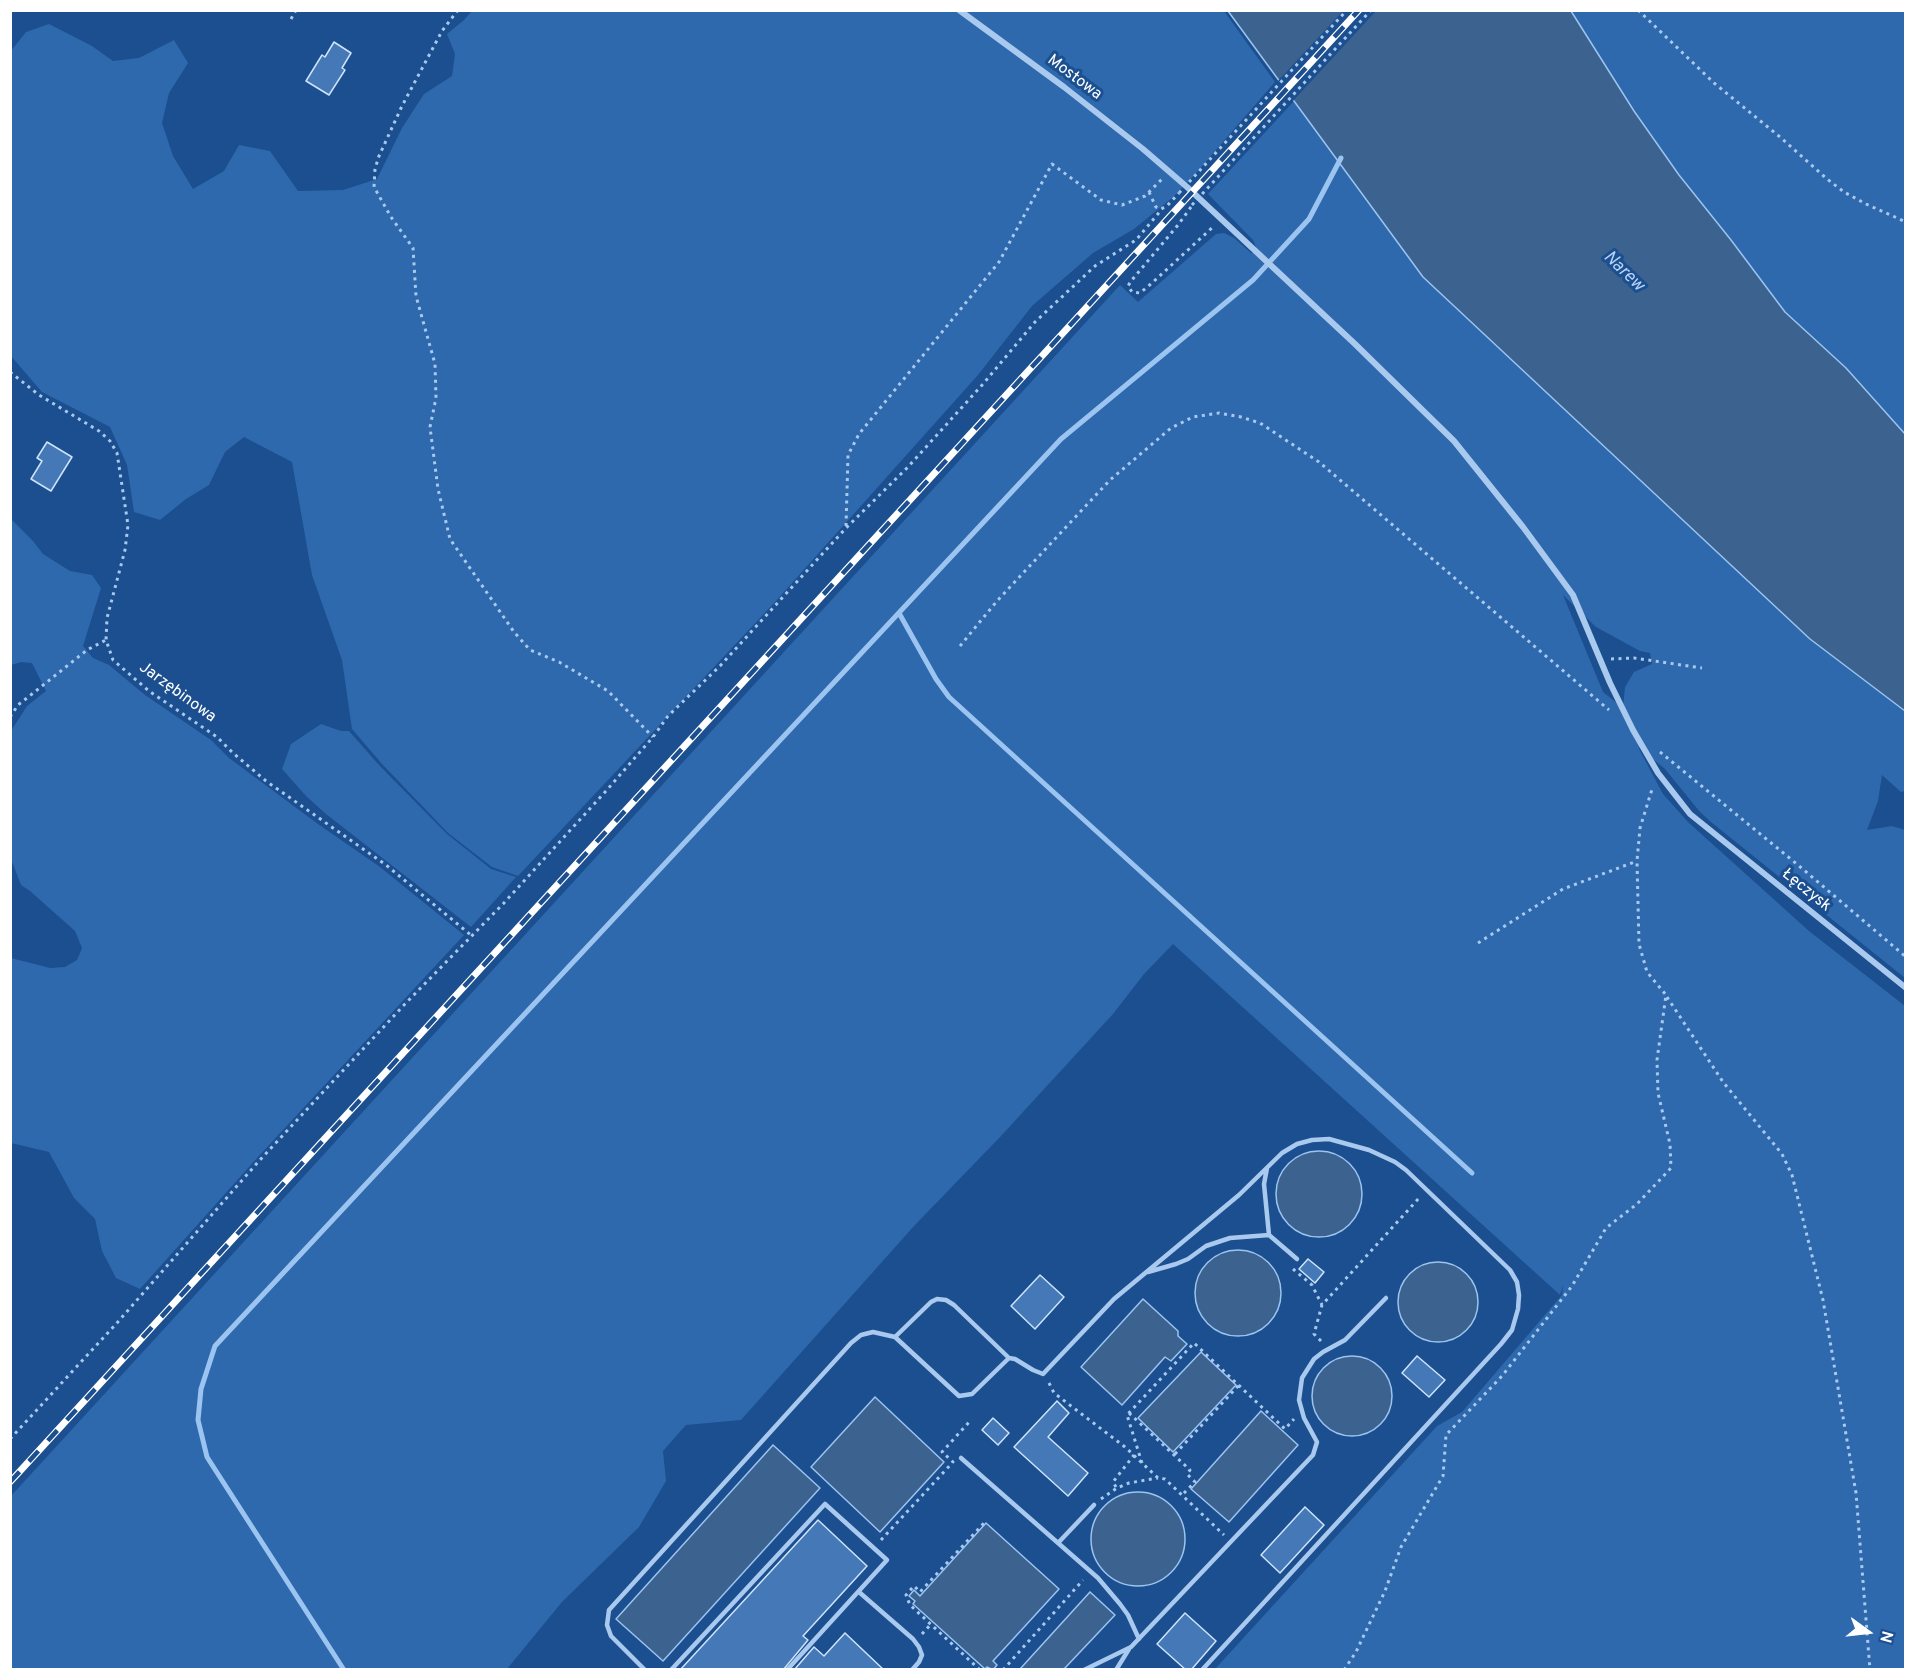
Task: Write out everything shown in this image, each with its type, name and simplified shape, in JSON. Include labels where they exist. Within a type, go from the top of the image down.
[{"type":"street","name":"Mostowa","points":[[959,10],[1064,87],[1143,149],[1222,219],[1454,441],[1523,527],[1573,595],[1600,659]]},
{"type":"street","name":"Łęczysk","points":[[1600,659],[1634,730],[1658,773],[1690,814],[1905,988]]},
{"type":"lane","points":[[895,1337],[931,1302],[937,1299],[946,1300],[1009,1358],[1043,1374],[1114,1299],[1239,1195],[1282,1153],[1298,1144],[1312,1140],[1329,1139],[1369,1150],[1395,1162],[1427,1189],[1510,1270],[1519,1295],[1518,1309],[1512,1330],[1502,1344],[1202,1670]]},
{"type":"lane","points":[[1268,1168],[1264,1184],[1269,1235]]},
{"type":"lane","points":[[1145,1273],[1176,1264],[1188,1259],[1206,1246],[1230,1238],[1269,1235],[1298,1259]]},
{"type":"lane","points":[[1116,1670],[1138,1639],[1314,1455],[1317,1442],[1301,1411],[1299,1400],[1302,1378],[1314,1359],[1329,1348],[1338,1346],[1386,1298]]},
{"type":"lane","points":[[645,1670],[610,1636],[607,1625],[609,1610],[851,1343],[861,1335],[873,1332],[895,1337],[959,1396],[972,1394],[1009,1358]]},
{"type":"lane","points":[[961,1458],[1091,1572],[1128,1615],[1138,1639]]},
{"type":"lane","points":[[670,1670],[825,1504],[887,1560],[787,1670]]},
{"type":"lane","points":[[1058,1543],[1094,1505]]},
{"type":"lane","points":[[859,1592],[913,1639],[919,1647],[922,1655],[912,1670]]},
{"type":"lane","points":[[1084,1670],[1131,1647]]},
{"type":"path","points":[[291,19],[296,10]]},
{"type":"path","points":[[458,10],[441,31],[402,106],[379,156],[375,169],[374,187],[391,217],[413,248],[416,296],[435,364],[436,398],[430,427],[438,489],[450,539],[514,633],[530,650],[559,662],[608,691],[653,738]]},
{"type":"path","points":[[10,1439],[116,1324],[260,1161],[404,1005],[543,861],[653,738],[668,716],[728,657],[846,528],[908,467],[1035,322],[1095,266],[1136,240],[1162,208],[1166,207],[1347,10]]},
{"type":"path","points":[[1222,219],[1140,293],[1132,292],[1128,286],[1131,281],[1192,206],[1371,10]]},
{"type":"path","points":[[1638,10],[1714,83],[1827,179],[1844,192],[1905,222]]},
{"type":"path","points":[[846,528],[848,455],[859,434],[999,262],[1052,164],[1101,200],[1122,205],[1145,196],[1169,172]]},
{"type":"path","points":[[1149,192],[1156,207],[1162,208]]},
{"type":"path","points":[[10,372],[39,395],[99,431],[110,441],[117,453],[128,525],[125,550],[107,618],[106,640],[87,650],[18,705],[10,717]]},
{"type":"path","points":[[960,646],[997,601],[1110,480],[1171,428],[1193,417],[1219,413],[1260,423],[1319,462],[1616,716]]},
{"type":"path","name":"Jarzębinowa","points":[[106,640],[113,660],[149,691],[217,737],[266,781],[386,865],[472,936]]},
{"type":"path","points":[[1600,659],[1634,658],[1702,668]]},
{"type":"path","points":[[1655,748],[1905,957]]},
{"type":"path","points":[[1658,773],[1646,804],[1636,861],[1639,944],[1647,972],[1666,995],[1724,1082],[1782,1154],[1792,1175],[1822,1300],[1856,1493],[1870,1670]]},
{"type":"path","points":[[1478,943],[1563,889],[1636,861]]},
{"type":"path","points":[[1344,1670],[1356,1652],[1385,1591],[1401,1547],[1443,1476],[1446,1435],[1502,1376],[1572,1286],[1606,1228],[1636,1204],[1671,1168],[1670,1144],[1658,1093],[1657,1060],[1666,995]]},
{"type":"path","points":[[1329,1348],[1314,1334],[1322,1305],[1427,1189]]},
{"type":"path","points":[[1298,1259],[1293,1269],[1312,1285],[1322,1305]]},
{"type":"path","points":[[1142,1463],[1127,1415],[1194,1343],[1285,1429],[1301,1411]]},
{"type":"path","points":[[1043,1374],[1054,1393],[1134,1455],[1158,1478]]},
{"type":"path","points":[[1174,1455],[1239,1385]]},
{"type":"path","points":[[1129,1413],[1190,1470],[1186,1474],[1194,1482],[1182,1495]]},
{"type":"path","points":[[874,1548],[953,1462],[942,1452],[971,1420]]},
{"type":"path","points":[[1117,1488],[1113,1482],[1134,1455]]},
{"type":"path","points":[[1094,1505],[1117,1488],[1129,1483],[1165,1479],[1231,1542]]},
{"type":"path","points":[[980,1670],[910,1605],[906,1595],[914,1586],[920,1592],[984,1522]]},
{"type":"path","points":[[1003,1670],[1091,1572]]},
{"type":"shaded area","points":[[472,11],[1224,11],[1275,82],[1172,198],[1134,229],[1093,253],[1032,306],[978,375],[775,602],[518,876],[492,867],[448,833],[352,729],[342,660],[312,575],[292,462],[244,437],[225,452],[209,485],[186,499],[160,520],[134,512],[127,465],[110,427],[42,392],[11,356],[10,52],[26,32],[49,24],[92,46],[113,61],[139,58],[174,40],[188,63],[169,93],[162,123],[173,156],[193,189],[224,171],[239,145],[270,151],[298,191],[343,190],[377,179],[402,128],[424,94],[452,76],[455,54],[447,34]]},
{"type":"shaded area","points":[[1571,11],[1905,11],[1905,434],[1846,368],[1785,312],[1679,175],[1634,111]]},
{"type":"shaded area","points":[[1294,101],[1423,277],[1810,639],[1905,711],[1905,791],[1901,792],[1882,775],[1878,801],[1867,830],[1892,826],[1905,830],[1905,978],[1711,822],[1665,769],[1638,747],[1663,794],[1688,822],[1809,931],[1905,1006],[1905,1669],[1215,1669],[1437,1426],[1462,1412],[1562,1295],[1563,1285],[1560,1295],[1173,944],[1144,974],[1113,1014],[1001,1136],[914,1226],[741,1420],[686,1425],[663,1451],[666,1481],[639,1527],[562,1602],[507,1669],[11,1669],[10,1497],[1120,285],[1138,302],[1216,234],[1224,233],[1234,238],[1252,253],[1256,247],[1253,240],[1208,194]],"holes":[[[1563,595],[1596,627],[1640,651],[1650,653],[1652,664],[1634,672],[1625,687],[1623,708],[1603,692]]]},
{"type":"shaded area","points":[[11,519],[43,554],[70,571],[92,575],[101,588],[83,646],[93,658],[109,665],[145,695],[211,740],[229,758],[380,867],[464,935],[257,1158],[140,1289],[116,1278],[102,1251],[95,1219],[74,1198],[49,1152],[11,1143],[11,958],[50,968],[65,967],[77,960],[82,948],[75,931],[21,885],[11,859],[11,731],[27,706],[46,691],[32,663],[21,662],[11,665]]},
{"type":"shaded area","points":[[321,724],[341,731],[349,731],[447,834],[491,869],[516,877],[471,927],[326,814],[282,769],[291,744]]},
{"type":"water","name":"Narew","points":[[1228,11],[1571,11],[1634,111],[1679,175],[1785,312],[1846,368],[1905,434],[1905,711],[1810,639],[1423,277]]},
{"type":"water","points":[[1319,1151],[1343,1158],[1355,1170],[1362,1194],[1355,1218],[1343,1230],[1319,1237],[1295,1230],[1283,1218],[1276,1194],[1283,1170],[1295,1158]]},
{"type":"water","points":[[1238,1250],[1262,1257],[1274,1269],[1281,1293],[1274,1317],[1262,1329],[1238,1336],[1214,1329],[1202,1317],[1195,1293],[1202,1269],[1214,1257]]},
{"type":"water","points":[[1430,1262],[1446,1262],[1467,1273],[1478,1294],[1478,1310],[1467,1331],[1446,1342],[1430,1342],[1416,1336],[1404,1324],[1398,1310],[1398,1294],[1404,1280],[1416,1268]]},
{"type":"water","points":[[1143,1299],[1178,1331],[1178,1336],[1187,1344],[1171,1361],[1165,1357],[1122,1405],[1081,1367]]},
{"type":"water","points":[[1201,1352],[1236,1385],[1173,1452],[1138,1418]]},
{"type":"water","points":[[1344,1356],[1360,1356],[1381,1367],[1392,1388],[1392,1404],[1381,1425],[1360,1436],[1344,1436],[1330,1430],[1318,1418],[1312,1404],[1312,1388],[1318,1374],[1330,1362]]},
{"type":"water","points":[[875,1397],[944,1462],[880,1532],[811,1467]]},
{"type":"water","points":[[1261,1411],[1298,1445],[1229,1522],[1191,1489]]},
{"type":"water","points":[[773,1445],[820,1488],[663,1661],[616,1619]]},
{"type":"water","points":[[1138,1492],[1156,1496],[1171,1506],[1181,1521],[1185,1539],[1181,1557],[1171,1572],[1156,1582],[1138,1586],[1120,1582],[1105,1572],[1095,1557],[1091,1539],[1095,1521],[1105,1506],[1120,1496]]},
{"type":"water","points":[[986,1523],[1059,1589],[993,1661],[997,1665],[993,1670],[987,1667],[985,1669],[913,1604],[915,1601],[909,1596],[914,1590],[920,1596]]},
{"type":"water","points":[[1090,1592],[1115,1615],[1064,1669],[1020,1669]]},
{"type":"pier","points":[[1343,11],[1376,11],[1292,102],[1277,82]]},
{"type":"building","points":[[334,42],[351,53],[342,68],[345,70],[329,95],[306,81],[322,55],[325,57]]},
{"type":"building","points":[[47,442],[72,457],[51,491],[31,479],[42,461],[37,458]]},
{"type":"building","points":[[1308,1259],[1324,1272],[1315,1283],[1299,1269]]},
{"type":"building","points":[[1040,1275],[1064,1297],[1035,1329],[1011,1306]]},
{"type":"building","points":[[1417,1356],[1445,1380],[1429,1397],[1402,1373]]},
{"type":"building","points":[[1057,1401],[1069,1413],[1048,1437],[1088,1473],[1068,1496],[1014,1447]]},
{"type":"building","points":[[993,1418],[1009,1433],[998,1445],[982,1430]]},
{"type":"building","points":[[1305,1507],[1324,1525],[1280,1573],[1261,1555]]},
{"type":"building","points":[[818,1520],[867,1566],[803,1636],[808,1640],[783,1670],[680,1670]]},
{"type":"building","points":[[1185,1613],[1216,1641],[1191,1670],[1186,1670],[1157,1644]]},
{"type":"building","points":[[845,1633],[884,1670],[794,1670],[814,1647],[824,1656]]},
{"type":"waterway","points":[[344,1670],[207,1457],[198,1420],[201,1389],[215,1346],[1061,439],[1253,280],[1309,219],[1341,158]]},
{"type":"waterway","points":[[899,613],[936,679],[949,697],[1472,1173]]},
{"type":"railway","points":[[10,1482],[1359,10]]}]
